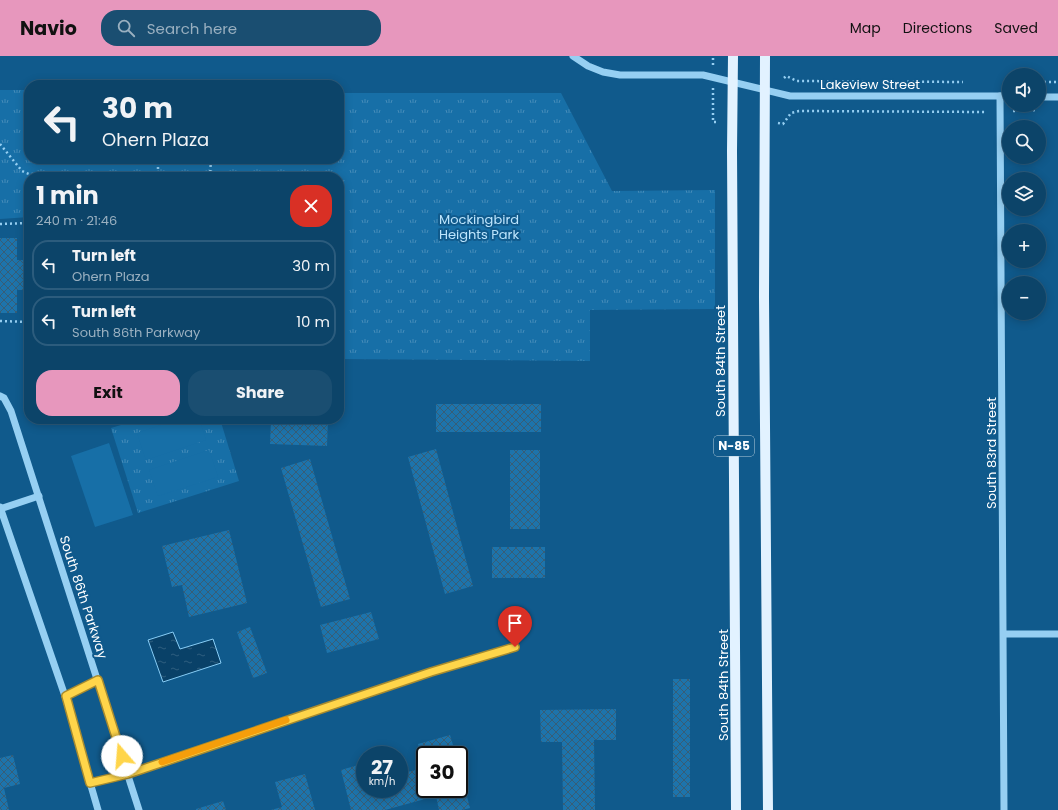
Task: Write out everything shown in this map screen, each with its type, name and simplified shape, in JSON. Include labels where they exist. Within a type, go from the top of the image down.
[{"type":"main road","name":"South 84th Street","points":[[733,56],[732,151],[736,810]]},
{"type":"main road","name":"N-85","points":[[765,56],[764,305],[768,810]]},
{"type":"street","name":"Lakeview Street","points":[[573,56],[603,72],[620,75],[703,75],[790,96],[1000,96]]},
{"type":"street","name":"South 83rd Street","points":[[1000,96],[1004,810]]},
{"type":"street","points":[[1046,97],[1058,97]]},
{"type":"street","name":"South 86th Parkway","points":[[0,396],[4,398],[11,411],[139,810]]},
{"type":"street","points":[[39,496],[0,508],[66,696],[98,810]]},
{"type":"street","points":[[1004,634],[1058,634]]},
{"type":"street","points":[[90,783],[128,774],[431,672],[515,647]]},
{"type":"street","points":[[66,696],[98,680]]},
{"type":"path","points":[[784,78],[786,76],[797,81],[963,82]]},
{"type":"path","points":[[1046,82],[1058,82]]},
{"type":"path","points":[[776,123],[783,124],[791,113],[799,111],[986,112]]},
{"type":"path","points":[[0,144],[24,172]]},
{"type":"path","points":[[158,167],[158,172]]},
{"type":"path","points":[[0,224],[24,223]]},
{"type":"path","points":[[0,321],[24,322]]},
{"type":"green space","name":"Mockingbird Heights Park","points":[[0,90],[24,90],[24,164],[344,164],[344,93],[561,93],[612,191],[715,190],[715,309],[590,310],[590,361],[344,359],[344,172],[24,172],[24,217],[0,219]]},
{"type":"green space","points":[[124,424],[222,424],[239,481],[138,513],[111,428]]},
{"type":"green space","points":[[164,424],[201,424],[206,440],[146,460],[137,433]]},
{"type":"green space","points":[[109,443],[133,515],[95,527],[71,456]]},
{"type":"green space","points":[[209,450],[218,477],[158,496],[149,470]]},
{"type":"water","points":[[173,632],[180,649],[213,639],[221,663],[163,682],[148,640]]},
{"type":"building","points":[[0,238],[17,238],[17,260],[24,260],[24,290],[17,290],[17,313],[0,313]]},
{"type":"building","points":[[436,404],[541,404],[541,432],[436,432]]},
{"type":"building","points":[[271,424],[328,424],[327,446],[270,444]]},
{"type":"building","points":[[436,449],[473,586],[445,594],[408,457]]},
{"type":"building","points":[[510,450],[540,450],[540,529],[510,529]]},
{"type":"building","points":[[310,459],[350,599],[321,607],[281,468]]},
{"type":"building","points":[[229,530],[247,603],[189,617],[182,585],[172,587],[162,546]]},
{"type":"building","points":[[492,547],[545,547],[545,578],[492,578]]},
{"type":"building","points":[[371,612],[379,639],[327,653],[320,625]]},
{"type":"building","points":[[250,627],[267,673],[253,678],[237,632]]},
{"type":"building","points":[[673,679],[690,679],[690,797],[673,797]]},
{"type":"building","points":[[616,709],[616,740],[594,740],[595,810],[563,810],[562,742],[541,742],[540,710]]},
{"type":"building","points":[[450,735],[453,746],[418,746],[418,744]]},
{"type":"building","points":[[13,755],[20,784],[4,788],[9,810],[0,810],[0,758]]},
{"type":"building","points":[[356,766],[356,798],[408,798],[408,772],[416,770],[416,798],[429,798],[385,810],[351,810],[341,770]]},
{"type":"building","points":[[305,774],[315,810],[271,810],[282,807],[275,782]]},
{"type":"building","points":[[436,798],[467,798],[470,808],[462,810],[439,810]]},
{"type":"building","points":[[223,801],[226,810],[196,810],[196,809]]},
{"type":"slow traffic","points":[[162,762],[286,720]]},
{"type":"route","points":[[122,756],[98,680],[66,696],[90,783],[128,774],[431,672],[515,647]]}]
